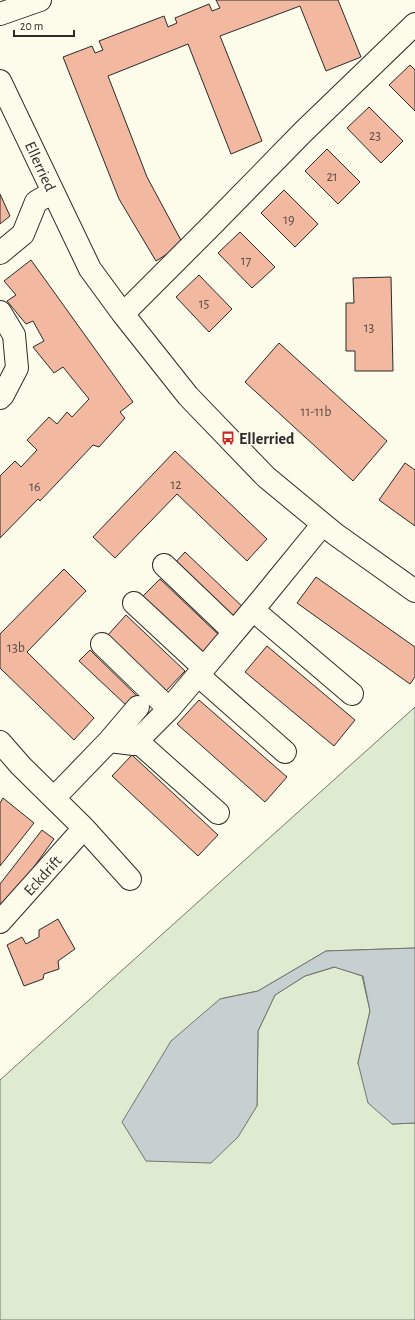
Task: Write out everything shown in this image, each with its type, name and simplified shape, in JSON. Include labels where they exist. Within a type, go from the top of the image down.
[{"type":"street","points":[[0,14],[40,0]]},
{"type":"street","points":[[123,314],[212,226],[303,132],[415,24]]},
{"type":"street","name":"Ellerried","points":[[0,81],[90,270],[188,396],[262,473],[335,534],[415,591]]},
{"type":"street","points":[[0,253],[23,234],[36,202],[53,192]]},
{"type":"street","points":[[0,312],[14,335],[17,368],[0,398]]},
{"type":"street","points":[[109,741],[134,744],[169,709],[253,610],[323,524]]},
{"type":"street","points":[[164,565],[234,632]]},
{"type":"street","points":[[134,603],[201,671],[285,752]]},
{"type":"street","points":[[253,610],[352,694]]},
{"type":"street","points":[[102,644],[169,709]]},
{"type":"street","points":[[54,798],[109,741],[138,707]]},
{"type":"street","points":[[137,741],[218,813]]},
{"type":"street","points":[[0,742],[21,766],[84,828],[130,879]]},
{"type":"street","name":"Eckdrift","points":[[0,922],[84,828]]},
{"type":"green space","points":[[415,707],[415,948],[326,951],[258,991],[220,999],[257,1106],[258,1031],[275,995],[305,976],[335,967],[362,976],[370,1011],[358,1063],[392,1124],[415,1123],[415,1320],[0,1320],[0,1080]]},
{"type":"shaded area","points":[[415,948],[415,1123],[392,1124],[368,1103],[358,1063],[370,1011],[363,976],[334,967],[305,976],[275,995],[258,1031],[257,1106],[238,1137],[211,1163],[146,1161],[122,1122],[171,1041],[220,999],[258,991],[326,951]]},
{"type":"building","points":[[216,0],[338,0],[361,57],[326,71],[300,6],[220,36],[262,141],[231,154],[188,44],[108,76],[147,177],[183,244],[156,261],[119,199],[63,57],[92,46],[95,53],[103,50],[99,41],[164,16],[168,27],[177,23],[175,18],[209,4],[212,11],[220,8]]},
{"type":"building","points":[[410,65],[415,70],[415,111],[389,85]]},
{"type":"building","points":[[369,107],[403,141],[381,163],[347,128]]},
{"type":"building","points":[[327,149],[360,182],[338,204],[305,171]]},
{"type":"building","points":[[284,190],[318,224],[295,247],[261,213]]},
{"type":"building","points":[[0,194],[10,216],[0,224]]},
{"type":"building","points":[[240,232],[275,267],[252,288],[218,253]]},
{"type":"building","points":[[31,260],[133,402],[120,412],[125,418],[99,447],[93,445],[40,501],[38,499],[0,538],[0,476],[15,461],[21,467],[37,450],[27,440],[49,417],[57,424],[67,412],[72,417],[89,399],[63,367],[54,373],[33,347],[44,341],[33,321],[26,324],[7,301],[16,295],[4,281]]},
{"type":"building","points":[[199,275],[232,309],[209,332],[176,297]]},
{"type":"building","points":[[391,277],[393,371],[355,371],[355,351],[346,351],[346,303],[354,303],[353,278]]},
{"type":"building","points":[[279,343],[387,441],[353,481],[245,382]]},
{"type":"building","points":[[175,451],[267,539],[247,561],[177,494],[115,558],[93,537]]},
{"type":"building","points":[[405,463],[415,470],[415,526],[379,500]]},
{"type":"building","points":[[185,552],[246,610],[234,622],[174,564]]},
{"type":"building","points":[[64,569],[86,591],[27,652],[94,718],[74,740],[0,668],[0,634]]},
{"type":"building","points":[[316,577],[415,647],[415,677],[410,684],[297,603]]},
{"type":"building","points":[[160,579],[220,636],[199,658],[139,600]]},
{"type":"building","points":[[126,615],[185,671],[165,692],[107,636]]},
{"type":"building","points":[[267,646],[355,720],[334,746],[245,672]]},
{"type":"building","points":[[90,650],[137,696],[127,706],[79,661]]},
{"type":"building","points":[[199,700],[287,777],[265,802],[177,724]]},
{"type":"building","points":[[132,755],[218,835],[198,856],[112,776]]},
{"type":"building","points":[[3,798],[34,823],[0,866],[0,803]]},
{"type":"building","points":[[42,830],[54,839],[18,889],[0,910],[0,884]]},
{"type":"building","points":[[58,919],[75,949],[58,961],[59,969],[44,974],[43,979],[24,986],[7,945],[22,937],[26,944],[39,937],[39,930]]},
{"type":"place","name":"Ellerried","points":[[228,438]]}]
